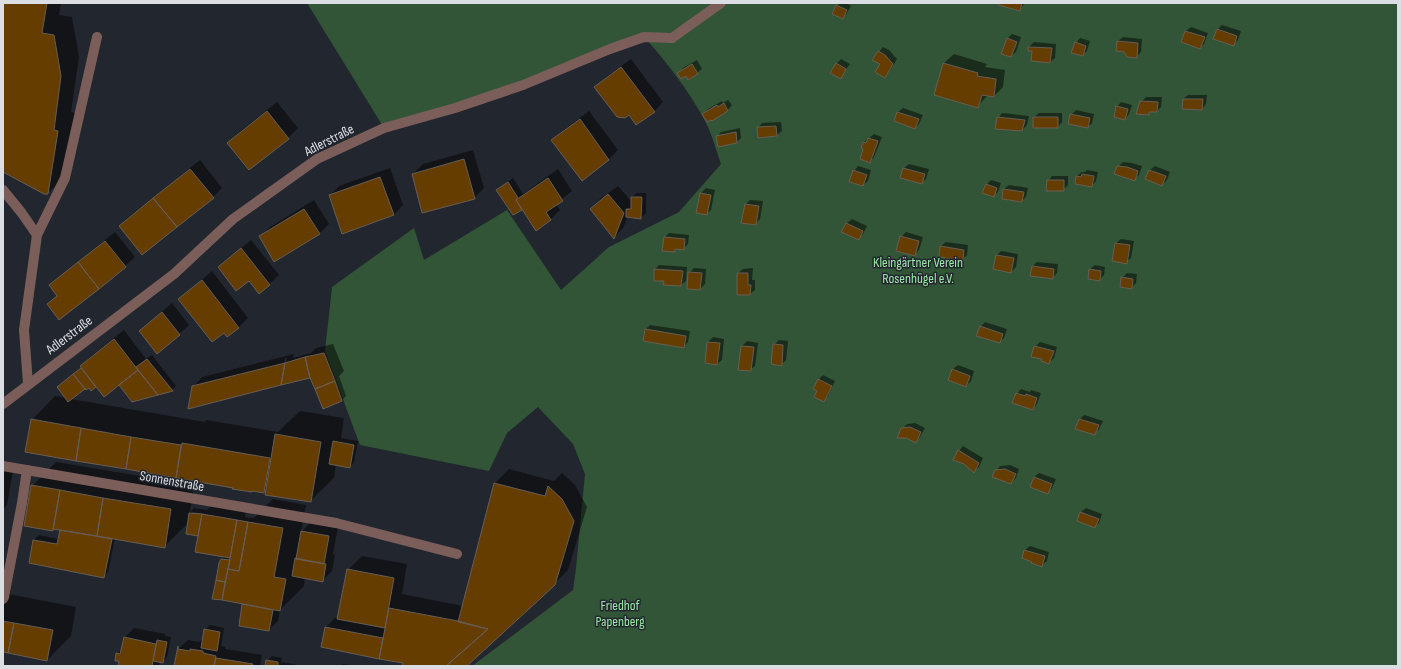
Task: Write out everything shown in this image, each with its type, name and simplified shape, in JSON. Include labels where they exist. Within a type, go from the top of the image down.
[{"type":"street","name":"Adlerstraße","points":[[3,404],[174,274],[232,219],[317,159],[384,128],[455,108],[523,85],[610,49],[644,37],[672,38],[721,3]]},
{"type":"street","points":[[28,384],[24,330],[37,235],[65,178],[97,37]]},
{"type":"street","points":[[3,190],[37,235]]},
{"type":"street","name":"Sonnenstraße","points":[[3,466],[336,523],[457,554]]},
{"type":"street","points":[[3,599],[28,470]]},
{"type":"green space","points":[[307,3],[1398,3],[1398,666],[472,666],[573,590],[585,474],[573,444],[538,407],[507,433],[489,471],[360,445],[325,351],[332,287],[414,228],[424,260],[507,210],[561,290],[609,247],[679,212],[721,164],[710,131],[699,110],[677,77],[644,37],[523,85],[384,128]]},
{"type":"building","points":[[3,3],[47,3],[42,33],[54,35],[61,76],[54,130],[58,131],[48,194],[44,194],[3,172]]},
{"type":"building","points":[[999,3],[1022,3],[1020,11],[998,5]]},
{"type":"building","points":[[836,5],[847,10],[843,19],[832,14]]},
{"type":"building","points":[[1217,29],[1237,36],[1234,46],[1213,39]]},
{"type":"building","points":[[1185,31],[1205,37],[1200,49],[1181,42]]},
{"type":"building","points":[[1007,38],[1017,42],[1011,57],[1001,54]]},
{"type":"building","points":[[1117,41],[1138,43],[1137,58],[1127,57],[1124,52],[1116,51]]},
{"type":"building","points":[[1075,42],[1086,46],[1083,56],[1071,53]]},
{"type":"building","points":[[1028,47],[1052,48],[1050,63],[1031,61],[1032,51],[1028,51]]},
{"type":"building","points":[[878,51],[885,55],[893,64],[885,78],[875,72],[880,64],[872,60]]},
{"type":"building","points":[[836,63],[846,69],[841,79],[830,73]]},
{"type":"building","points":[[943,63],[978,73],[977,76],[996,79],[994,97],[982,95],[978,108],[934,95]]},
{"type":"building","points":[[692,64],[698,74],[688,80],[686,76],[681,79],[677,73]]},
{"type":"building","points":[[621,67],[655,112],[636,125],[629,115],[625,118],[617,117],[594,87]]},
{"type":"building","points":[[1183,99],[1203,99],[1202,110],[1182,109]]},
{"type":"building","points":[[1140,101],[1158,102],[1157,112],[1149,112],[1149,115],[1136,114]]},
{"type":"building","points":[[724,103],[728,111],[712,121],[707,122],[702,114],[717,105],[718,107]]},
{"type":"building","points":[[1116,106],[1128,109],[1125,120],[1114,117]]},
{"type":"building","points":[[267,111],[289,139],[249,170],[227,143]]},
{"type":"building","points":[[897,112],[919,119],[915,129],[894,121]]},
{"type":"building","points":[[1070,114],[1090,118],[1088,128],[1068,124]]},
{"type":"building","points":[[997,117],[1025,120],[1022,131],[995,129]]},
{"type":"building","points":[[1033,117],[1058,117],[1058,128],[1033,128]]},
{"type":"building","points":[[580,119],[609,160],[582,181],[551,140]]},
{"type":"building","points":[[776,126],[777,136],[758,138],[757,127]]},
{"type":"building","points":[[736,132],[737,143],[718,147],[716,136]]},
{"type":"building","points":[[868,138],[878,141],[870,163],[860,159],[863,149],[861,148],[863,142],[866,143]]},
{"type":"building","points":[[464,159],[475,199],[422,213],[412,174]]},
{"type":"building","points":[[1117,166],[1127,167],[1138,171],[1135,181],[1114,174]]},
{"type":"building","points":[[903,168],[925,174],[922,184],[900,178]]},
{"type":"building","points":[[190,169],[214,198],[177,227],[153,198]]},
{"type":"building","points":[[853,170],[867,175],[863,186],[849,182]]},
{"type":"building","points":[[1149,170],[1166,176],[1162,186],[1145,179]]},
{"type":"building","points":[[1082,174],[1094,176],[1092,187],[1075,184],[1076,176],[1081,177]]},
{"type":"building","points":[[380,177],[394,215],[342,234],[329,195]]},
{"type":"building","points":[[548,178],[563,201],[546,212],[551,220],[536,231],[516,200]]},
{"type":"building","points":[[1047,180],[1064,180],[1064,191],[1046,191]]},
{"type":"building","points":[[508,182],[518,198],[516,200],[522,210],[513,215],[496,190]]},
{"type":"building","points":[[986,184],[997,188],[994,197],[982,193]]},
{"type":"building","points":[[1003,189],[1024,192],[1022,202],[1002,199]]},
{"type":"building","points":[[700,193],[711,195],[707,215],[696,213]]},
{"type":"building","points":[[608,194],[624,213],[614,239],[590,209]]},
{"type":"building","points":[[631,197],[642,197],[641,219],[626,217],[626,209],[631,209]]},
{"type":"building","points":[[153,198],[177,227],[142,255],[119,226]]},
{"type":"building","points":[[745,204],[759,206],[756,225],[741,223]]},
{"type":"building","points":[[304,209],[320,234],[274,262],[259,236]]},
{"type":"building","points":[[846,223],[863,231],[859,240],[841,232]]},
{"type":"building","points":[[900,236],[919,241],[915,256],[896,251]]},
{"type":"building","points":[[664,237],[685,239],[684,250],[675,249],[675,252],[662,251]]},
{"type":"building","points":[[105,241],[126,267],[99,289],[78,262]]},
{"type":"building","points":[[1115,243],[1130,245],[1127,264],[1112,261]]},
{"type":"building","points":[[940,246],[964,250],[963,261],[939,257]]},
{"type":"building","points":[[241,248],[270,285],[259,294],[249,281],[236,291],[218,267]]},
{"type":"building","points":[[996,255],[1014,258],[1011,273],[993,269]]},
{"type":"building","points":[[78,262],[99,289],[59,320],[47,304],[57,296],[49,285]]},
{"type":"building","points":[[1032,266],[1054,269],[1053,279],[1030,276]]},
{"type":"building","points":[[654,269],[683,271],[681,286],[663,285],[664,281],[654,281]]},
{"type":"building","points":[[1089,269],[1101,271],[1100,281],[1088,279]]},
{"type":"building","points":[[688,272],[702,273],[700,290],[687,289]]},
{"type":"building","points":[[737,273],[748,273],[748,285],[751,285],[750,295],[737,295]]},
{"type":"building","points":[[1121,277],[1133,279],[1132,289],[1120,287]]},
{"type":"building","points":[[202,280],[239,328],[227,337],[224,333],[212,342],[178,299]]},
{"type":"building","points":[[162,312],[180,335],[157,354],[139,331]]},
{"type":"building","points":[[980,326],[1003,334],[1000,343],[976,336]]},
{"type":"building","points":[[645,329],[686,336],[684,348],[643,341]]},
{"type":"building","points":[[114,339],[138,370],[104,397],[80,366]]},
{"type":"building","points":[[707,342],[720,343],[717,365],[705,363]]},
{"type":"building","points":[[773,344],[783,345],[782,366],[771,364]]},
{"type":"building","points":[[741,346],[754,347],[751,371],[738,370]]},
{"type":"building","points":[[1034,346],[1054,351],[1049,364],[1041,361],[1042,359],[1031,357]]},
{"type":"building","points":[[324,353],[335,381],[315,389],[310,378],[305,357]]},
{"type":"building","points":[[305,357],[310,378],[281,385],[285,363]]},
{"type":"building","points":[[147,359],[173,391],[158,395],[136,367]]},
{"type":"building","points":[[285,363],[281,385],[188,409],[192,386]]},
{"type":"building","points":[[81,368],[96,387],[91,391],[89,388],[86,390],[73,374]]},
{"type":"building","points":[[952,369],[970,376],[966,387],[948,380]]},
{"type":"building","points":[[138,370],[158,395],[132,402],[119,385]]},
{"type":"building","points":[[73,374],[85,389],[68,402],[57,387]]},
{"type":"building","points":[[818,379],[832,386],[824,402],[814,397],[817,391],[813,389]]},
{"type":"building","points":[[335,381],[342,401],[323,409],[315,389]]},
{"type":"building","points":[[1016,393],[1025,396],[1026,394],[1037,398],[1033,410],[1012,403]]},
{"type":"building","points":[[31,419],[81,428],[76,461],[25,452]]},
{"type":"building","points":[[1079,419],[1099,425],[1095,435],[1075,429]]},
{"type":"building","points":[[910,427],[921,432],[916,443],[906,438],[897,438],[901,428]]},
{"type":"building","points":[[81,428],[131,437],[126,469],[76,461]]},
{"type":"building","points":[[275,434],[321,442],[311,502],[265,495]]},
{"type":"building","points":[[131,437],[181,445],[176,478],[126,469]]},
{"type":"building","points":[[333,441],[354,445],[350,468],[329,464]]},
{"type":"building","points":[[182,443],[270,458],[264,493],[232,489],[233,488],[176,478]]},
{"type":"building","points":[[958,450],[979,463],[974,473],[964,464],[953,460]]},
{"type":"building","points":[[1005,469],[1016,474],[1011,484],[992,477],[995,470]]},
{"type":"building","points":[[1034,477],[1052,484],[1048,494],[1030,487]]},
{"type":"building","points":[[494,483],[545,496],[548,486],[562,499],[574,521],[555,585],[467,666],[446,666],[488,629],[458,622]]},
{"type":"building","points":[[31,485],[60,490],[53,531],[24,526]]},
{"type":"building","points":[[60,490],[103,498],[97,536],[53,529]]},
{"type":"building","points":[[103,498],[171,509],[165,548],[97,536]]},
{"type":"building","points":[[1080,512],[1099,519],[1095,528],[1077,521]]},
{"type":"building","points":[[189,513],[202,514],[198,536],[186,534]]},
{"type":"building","points":[[202,514],[237,520],[230,558],[195,552]]},
{"type":"building","points":[[237,520],[248,522],[239,571],[228,569]]},
{"type":"building","points":[[248,522],[283,528],[274,577],[286,579],[280,611],[222,600],[228,569],[239,571]]},
{"type":"building","points":[[60,530],[112,539],[104,578],[29,563],[33,540],[57,544]]},
{"type":"building","points":[[301,531],[329,536],[324,564],[296,559]]},
{"type":"building","points":[[1024,550],[1045,556],[1042,567],[1022,558]]},
{"type":"building","points":[[295,558],[326,564],[323,582],[292,576]]},
{"type":"building","points":[[221,559],[230,560],[225,582],[216,580]]},
{"type":"building","points":[[347,569],[394,578],[385,628],[337,619]]},
{"type":"building","points":[[216,580],[225,582],[222,600],[212,599]]},
{"type":"building","points":[[242,604],[273,610],[269,631],[239,626]]},
{"type":"building","points":[[389,608],[458,621],[488,629],[446,666],[402,666],[403,663],[379,659]]},
{"type":"building","points":[[3,621],[14,623],[8,653],[3,652]]},
{"type":"building","points":[[14,623],[53,630],[47,661],[8,653]]},
{"type":"building","points":[[325,627],[383,638],[379,659],[321,647]]},
{"type":"building","points":[[204,629],[220,632],[217,651],[201,648]]},
{"type":"building","points":[[124,637],[156,644],[152,666],[118,666],[119,661],[115,661],[116,653],[120,654]]},
{"type":"building","points":[[157,640],[167,642],[163,663],[153,661]]},
{"type":"building","points":[[178,646],[178,649],[203,651],[203,653],[216,656],[214,666],[174,666]]},
{"type":"building","points":[[216,658],[253,664],[252,666],[214,666]]},
{"type":"building","points":[[266,660],[278,662],[278,666],[265,666]]},
{"type":"park label","name":"Kleingärtner Verein Rosenhügel e.V.","points":[[918,270]]},
{"type":"park label","name":"Friedhof Papenberg","points":[[620,614]]}]
